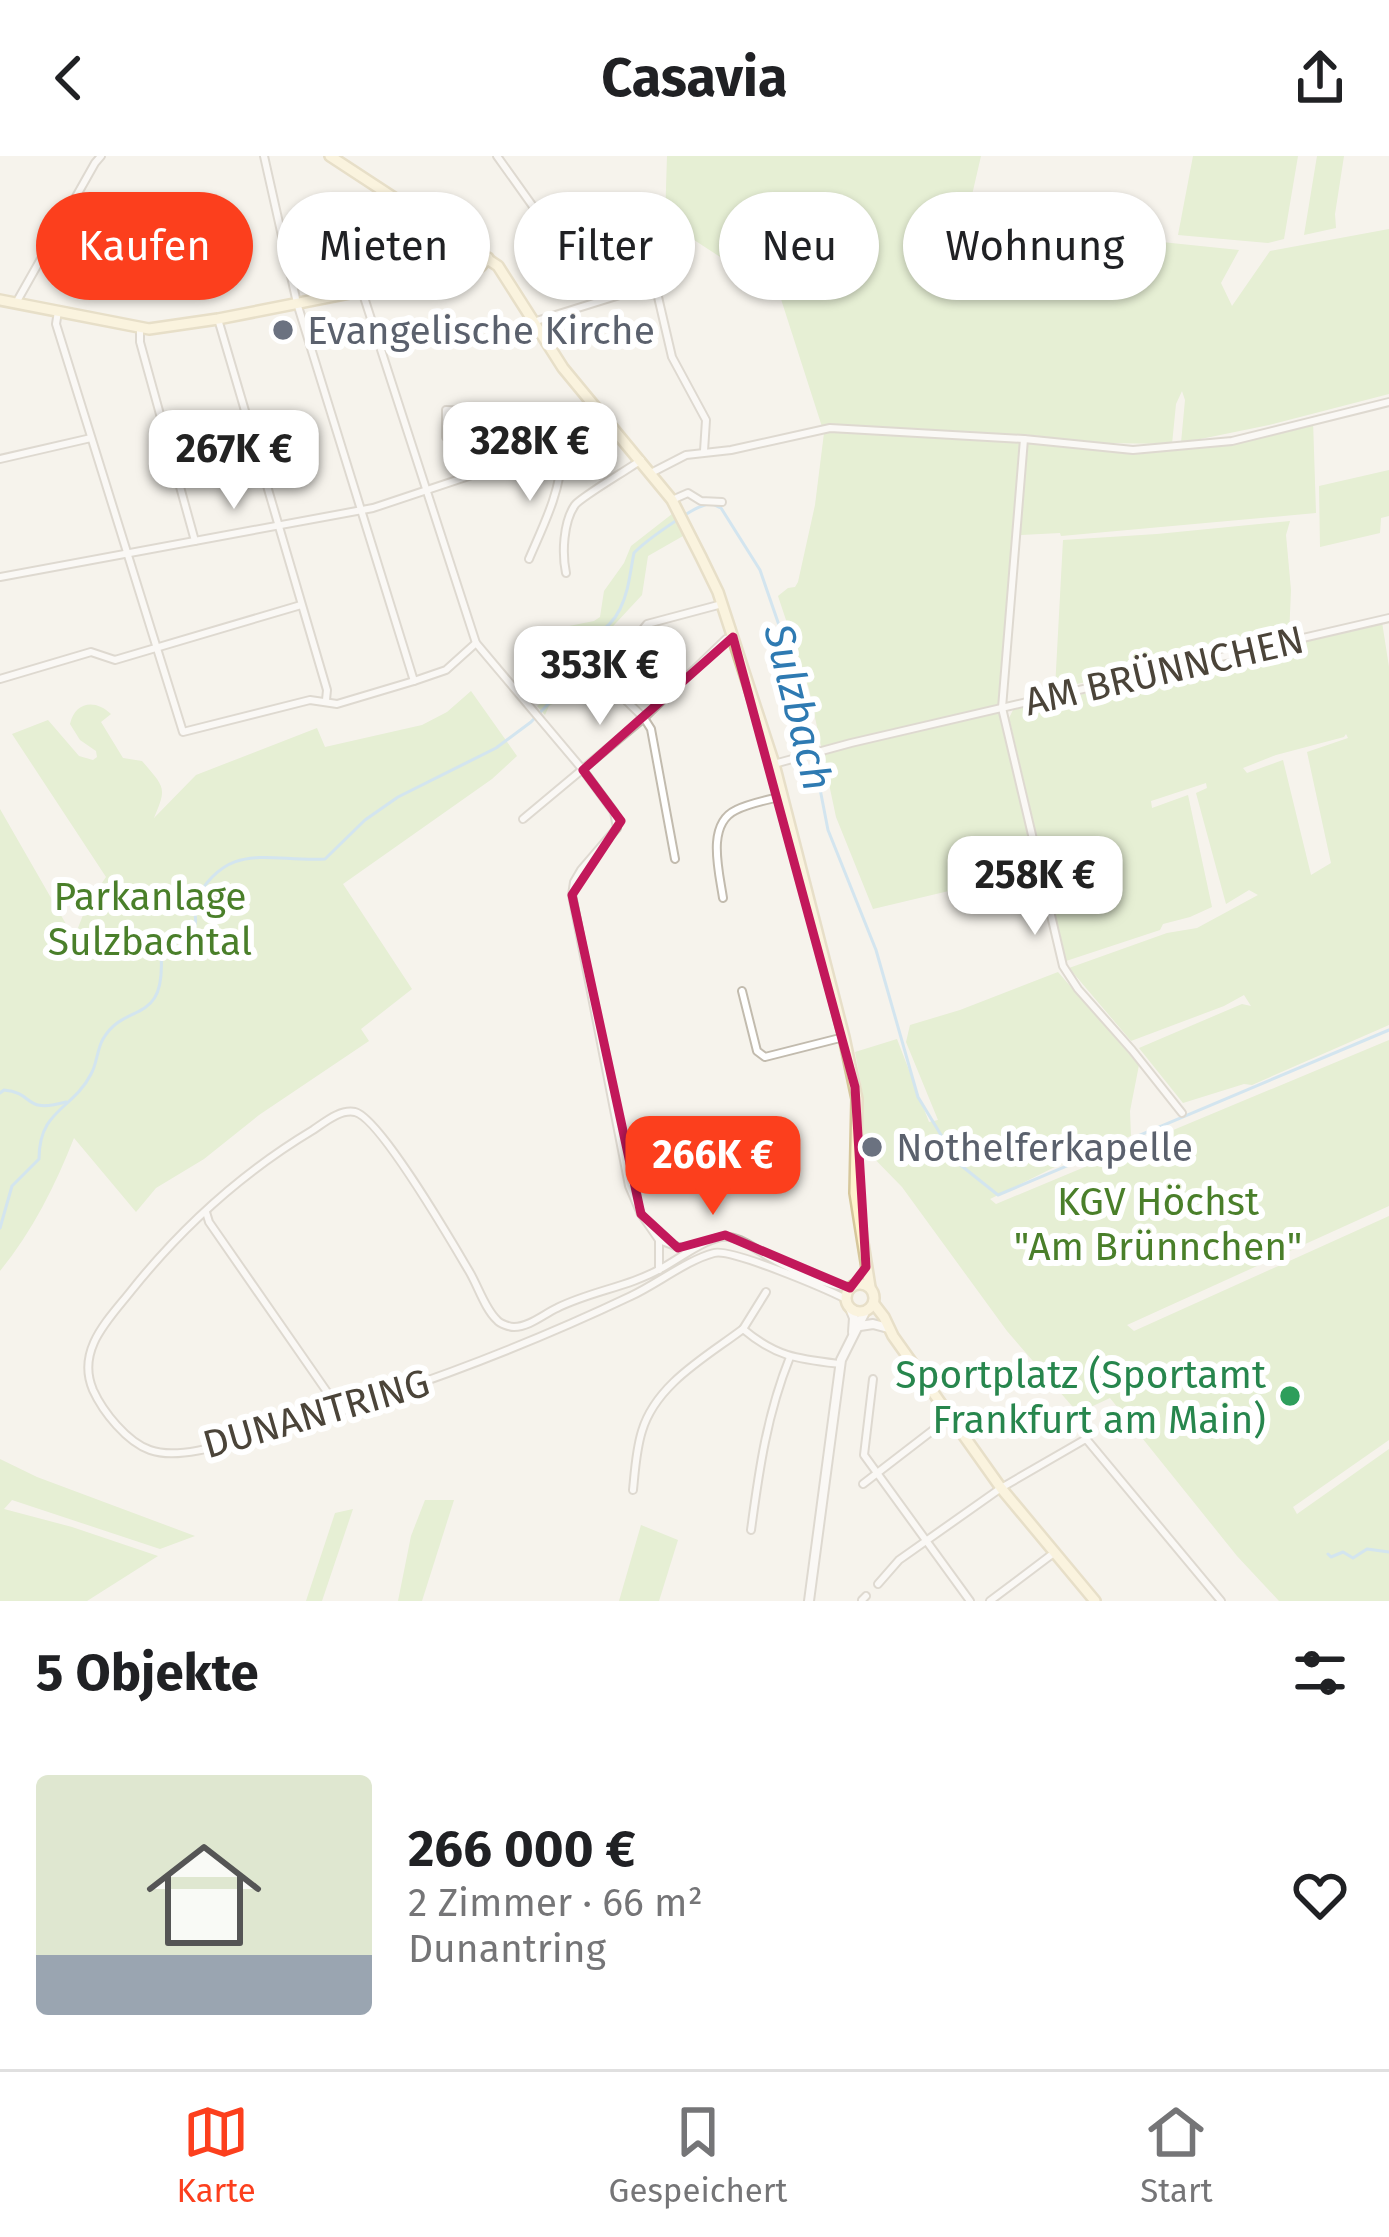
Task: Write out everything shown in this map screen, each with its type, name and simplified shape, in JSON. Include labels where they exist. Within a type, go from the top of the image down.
[{"type":"main road","points":[[330,156],[346,160],[392,192]]},
{"type":"main road","points":[[490,260],[503,272],[563,368],[675,505],[722,604],[783,796],[857,1099],[855,1193],[866,1267],[854,1293],[857,1312],[869,1309],[884,1317],[1001,1488],[1095,1601]]},
{"type":"main road","points":[[0,300],[140,329],[313,300]]},
{"type":"main road","points":[[854,1293],[874,1293],[869,1309]]},
{"type":"street","points":[[16,303],[101,156]]},
{"type":"street","points":[[264,156],[297,303],[414,681]]},
{"type":"street","points":[[497,156],[523,192]]},
{"type":"street","points":[[365,300],[476,643],[614,812],[617,828],[581,870],[572,895],[629,1186],[659,1240],[659,1270]]},
{"type":"street","points":[[532,322],[603,300]]},
{"type":"street","points":[[659,300],[672,357],[706,421],[704,451]]},
{"type":"street","points":[[58,311],[56,324],[183,732],[310,700],[337,704],[414,681],[446,670],[476,643]]},
{"type":"street","points":[[218,319],[327,690],[326,700]]},
{"type":"street","points":[[140,329],[195,541]]},
{"type":"street","points":[[651,473],[686,455],[842,427],[1133,449],[1180,447],[1232,441],[1389,403]]},
{"type":"street","points":[[446,437],[446,410],[472,411],[473,441],[500,436],[506,464]]},
{"type":"street","points":[[0,577],[361,511],[533,456],[562,455],[601,441],[616,429]]},
{"type":"street","points":[[0,459],[91,438]]},
{"type":"street","name":"AM BRÜNNCHEN","points":[[1024,440],[1002,708],[1064,966],[1182,1113]]},
{"type":"street","points":[[530,559],[560,481],[562,455]]},
{"type":"street","points":[[566,573],[564,549],[575,504],[641,460]]},
{"type":"street","points":[[675,505],[688,493],[701,501],[722,502]]},
{"type":"street","points":[[0,679],[91,652],[115,660],[302,604]]},
{"type":"street","points":[[627,650],[647,624],[722,604]]},
{"type":"street","name":"AM BRÜNNCHEN","points":[[773,764],[1389,618]]},
{"type":"street","points":[[523,819],[644,718],[726,639],[733,638]]},
{"type":"street","points":[[605,680],[651,729],[675,859]]},
{"type":"street","points":[[723,898],[717,856],[723,819],[734,810],[783,796]]},
{"type":"street","points":[[742,991],[757,1052],[765,1057],[844,1036]]},
{"type":"street","name":"DUNANTRING","points":[[522,1346],[517,1328],[497,1321],[373,1123],[361,1114],[343,1112],[243,1177],[207,1208],[135,1286],[97,1335],[88,1361],[92,1386],[114,1421],[151,1451],[172,1454],[346,1410],[469,1367],[522,1346],[635,1294],[709,1254],[737,1255]]},
{"type":"street","points":[[207,1208],[209,1222],[228,1250],[332,1399],[346,1410]]},
{"type":"street","points":[[517,1328],[581,1298],[628,1284],[721,1237],[753,1246],[784,1269]]},
{"type":"street","points":[[659,1240],[691,1251]]},
{"type":"street","points":[[740,1240],[737,1255],[854,1293],[856,1329]]},
{"type":"street","points":[[752,1261],[753,1246]]},
{"type":"street","points":[[633,1490],[642,1429],[652,1409],[680,1377],[743,1329],[766,1292]]},
{"type":"street","points":[[809,1601],[840,1364],[869,1309]]},
{"type":"street","points":[[547,1313],[546,1324],[557,1330]]},
{"type":"street","points":[[856,1329],[886,1325]]},
{"type":"street","points":[[743,1329],[767,1348],[790,1357],[840,1364]]},
{"type":"street","points":[[751,1530],[761,1451],[790,1357]]},
{"type":"street","points":[[873,1379],[864,1455],[970,1601]]},
{"type":"street","points":[[862,1484],[950,1417]]},
{"type":"street","points":[[878,1585],[898,1560],[1001,1488],[1088,1440],[1221,1601]]},
{"type":"street","points":[[990,1601],[1055,1552]]},
{"type":"highlighted area","points":[[733,637],[855,1087],[866,1267],[850,1288],[725,1235],[678,1248],[641,1214],[572,895],[621,821],[583,770]]},
{"type":"green space","points":[[667,156],[981,156],[973,192],[903,192],[903,300],[1166,300],[1166,242],[1239,250],[1221,283],[1232,306],[1270,251],[1389,229],[1389,394],[1181,443],[1182,391],[1172,444],[1102,443],[1021,434],[998,704],[1037,870],[873,909],[836,817],[809,689],[778,596],[798,582],[824,433],[781,300],[879,300],[879,192],[719,192],[719,256],[695,241],[695,192],[666,192]]},
{"type":"green space","points":[[1193,156],[1298,156],[1284,239],[1268,243],[1178,235]]},
{"type":"green space","points":[[1317,156],[1344,156],[1336,228],[1304,235]]},
{"type":"green space","points":[[1313,420],[1316,513],[1061,536],[1021,535],[1018,530],[1026,443],[1133,450],[1232,441]]},
{"type":"green space","points":[[1389,470],[1389,516],[1381,518],[1380,533],[1320,547],[1319,486]]},
{"type":"green space","points":[[672,514],[683,536],[648,556],[642,595],[602,638],[592,659],[596,675],[549,706],[545,715],[537,706],[561,691],[560,683],[581,667],[554,629],[600,617],[604,591],[631,546]]},
{"type":"green space","points":[[1290,521],[1286,535],[1289,636],[1055,689],[1063,540]]},
{"type":"green space","points":[[1382,622],[1389,667],[1389,1025],[1252,1085],[1183,1103],[1139,1048],[1242,1004],[1251,1006],[1244,995],[1131,1041],[1069,968],[1167,933],[1197,928],[1258,895],[1249,890],[1226,904],[1196,793],[1207,788],[1206,783],[1151,801],[1152,808],[1188,795],[1212,907],[1066,961],[1009,718],[1014,708]],"holes":[[[1346,734],[1348,738],[1307,752],[1331,863],[1311,875],[1283,760],[1247,773],[1243,768]]]},
{"type":"green space","name":"Parkanlage Sulzbachtal","points":[[471,691],[517,756],[492,779],[343,884],[412,989],[361,1029],[369,1041],[156,1188],[136,1212],[74,1138],[42,1207],[0,1271],[0,809],[74,938],[87,905],[106,877],[12,734],[48,720],[79,756],[93,760],[96,751],[80,740],[70,724],[81,707],[105,709],[111,714],[101,722],[123,758],[142,761],[159,783],[162,793],[154,818],[196,775],[317,728],[325,747],[422,725]]},
{"type":"green space","name":"KGV Höchst \"Am Brünnchen\"","points":[[1058,972],[1139,1065],[1130,1111],[1131,1136],[1079,1155],[990,1199],[996,1204],[1389,1040],[1389,1206],[1127,1325],[1134,1331],[1389,1216],[1389,1440],[1293,1507],[1297,1514],[1389,1449],[1389,1601],[1279,1601],[1110,1398],[1078,1413],[1007,1331],[902,1187],[862,1146],[863,1095],[855,1052],[897,1039],[929,1122],[938,1120],[906,1042],[910,1025]]},
{"type":"green space","points":[[0,1459],[195,1536],[160,1549],[12,1500],[4,1509],[158,1556],[87,1601],[0,1601]]},
{"type":"green space","points":[[425,1500],[454,1500],[422,1601],[398,1601],[411,1536]]},
{"type":"green space","points":[[353,1509],[322,1601],[306,1601],[335,1513]]},
{"type":"green space","points":[[641,1525],[678,1540],[659,1601],[619,1601]]},
{"type":"waterway","name":"Sulzbach","points":[[0,1228],[12,1186],[39,1159],[45,1130],[84,1086],[103,1039],[112,1027],[151,1003],[157,993],[161,954],[192,932],[193,904],[206,884],[220,870],[250,858],[325,859],[365,820],[398,797],[496,748],[531,722],[588,672],[587,647],[620,609],[634,553],[677,520],[708,504],[721,508],[760,570],[800,686],[828,830],[876,950],[918,1097],[958,1163],[998,1195],[1389,1030]]},
{"type":"waterway","name":"Sulzbach","points":[[0,1093],[14,1092],[42,1106],[66,1102]]},
{"type":"waterway","points":[[1328,1554],[1343,1552],[1353,1558],[1367,1549],[1389,1552]]},
{"type":"place","name":"Evangelische Kirche","points":[[283,330]]},
{"type":"place","name":"Nothelferkapelle","points":[[872,1147]]},
{"type":"place","name":"Sportplatz (Sportamt Frankfurt am Main)","points":[[1290,1396]]}]
